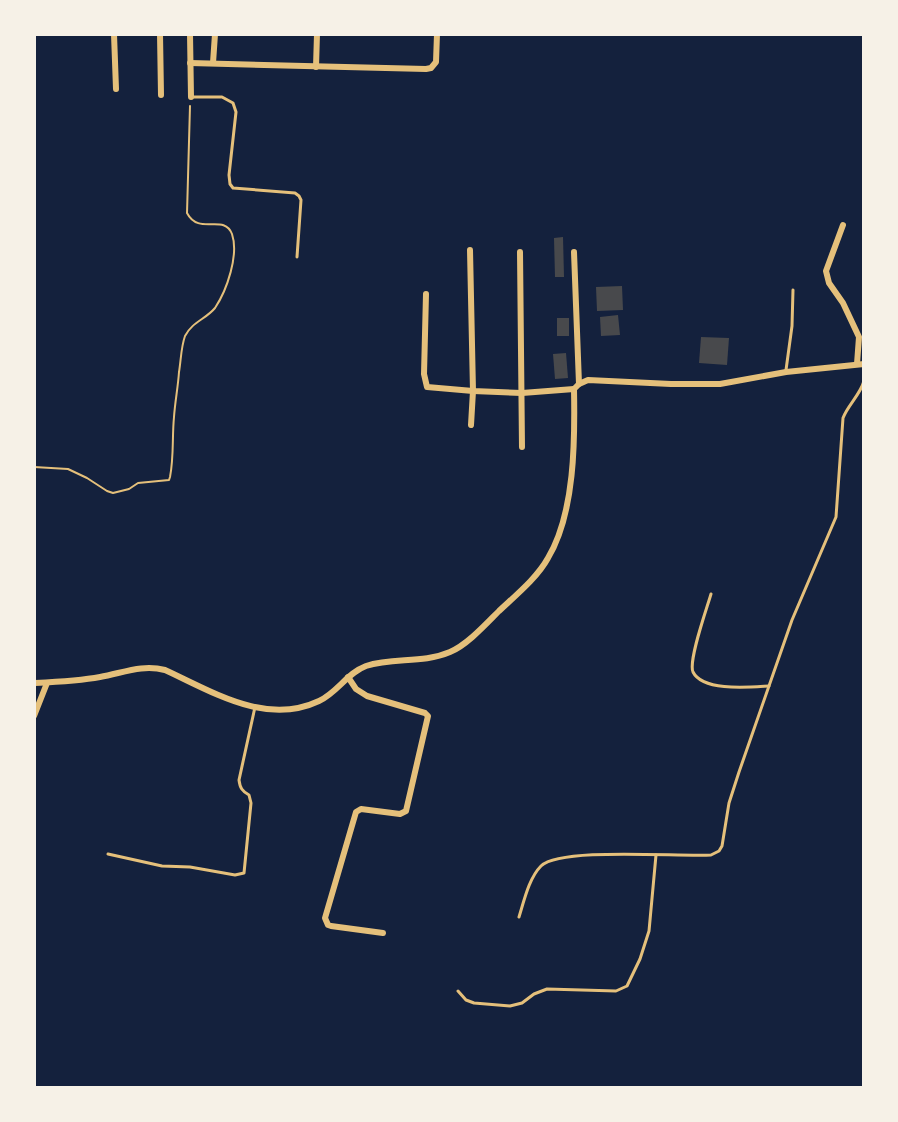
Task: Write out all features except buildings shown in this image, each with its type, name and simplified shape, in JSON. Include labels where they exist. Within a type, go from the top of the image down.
[{"type":"street","points":[[114,34],[116,89]]},
{"type":"street","points":[[160,34],[161,95]]},
{"type":"street","points":[[190,34],[190,97]]},
{"type":"street","points":[[213,63],[215,34]]},
{"type":"street","points":[[316,67],[317,34]]},
{"type":"street","points":[[190,63],[431,68],[436,62],[437,34]]},
{"type":"street","points":[[426,294],[424,374],[427,387],[522,393],[577,387],[588,380],[720,384],[786,372],[860,364],[859,338],[843,303],[829,283],[826,271],[843,225]]},
{"type":"street","points":[[470,250],[473,391],[471,425]]},
{"type":"street","points":[[520,252],[522,447]]},
{"type":"street","points":[[34,683],[100,677],[154,667],[238,703],[273,710],[307,706],[322,700],[363,667],[383,661],[433,659],[454,650],[525,587],[548,559],[561,527],[573,462],[577,387],[574,252]]},
{"type":"street","points":[[348,677],[356,689],[367,696],[425,713],[428,716],[406,811],[402,814],[365,809],[356,812],[326,918],[327,925],[383,933]]},
{"type":"street","points":[[34,716],[47,683]]},
{"type":"lane","points":[[190,97],[222,97],[233,103],[236,111],[229,176],[233,188],[295,193],[299,196],[301,200],[297,257]]},
{"type":"lane","points":[[786,372],[792,326],[793,290]]},
{"type":"lane","points":[[519,917],[537,871],[549,861],[602,855],[711,855],[719,851],[722,846],[729,803],[792,620],[836,517],[843,418],[864,381]]},
{"type":"lane","points":[[711,594],[693,657],[693,672],[710,683],[732,688],[769,686]]},
{"type":"lane","points":[[108,854],[162,866],[190,867],[235,875],[244,873],[251,802],[249,795],[239,786],[239,780],[255,707]]},
{"type":"lane","points":[[458,991],[466,1000],[474,1003],[510,1006],[522,1003],[534,994],[547,989],[623,990],[640,959],[649,931],[656,855]]},
{"type":"path","points":[[34,467],[68,469],[107,491],[113,492],[129,489],[138,483],[169,480],[184,338],[194,324],[214,308],[229,277],[235,253],[231,231],[227,226],[200,225],[194,223],[187,213],[190,97]]}]
